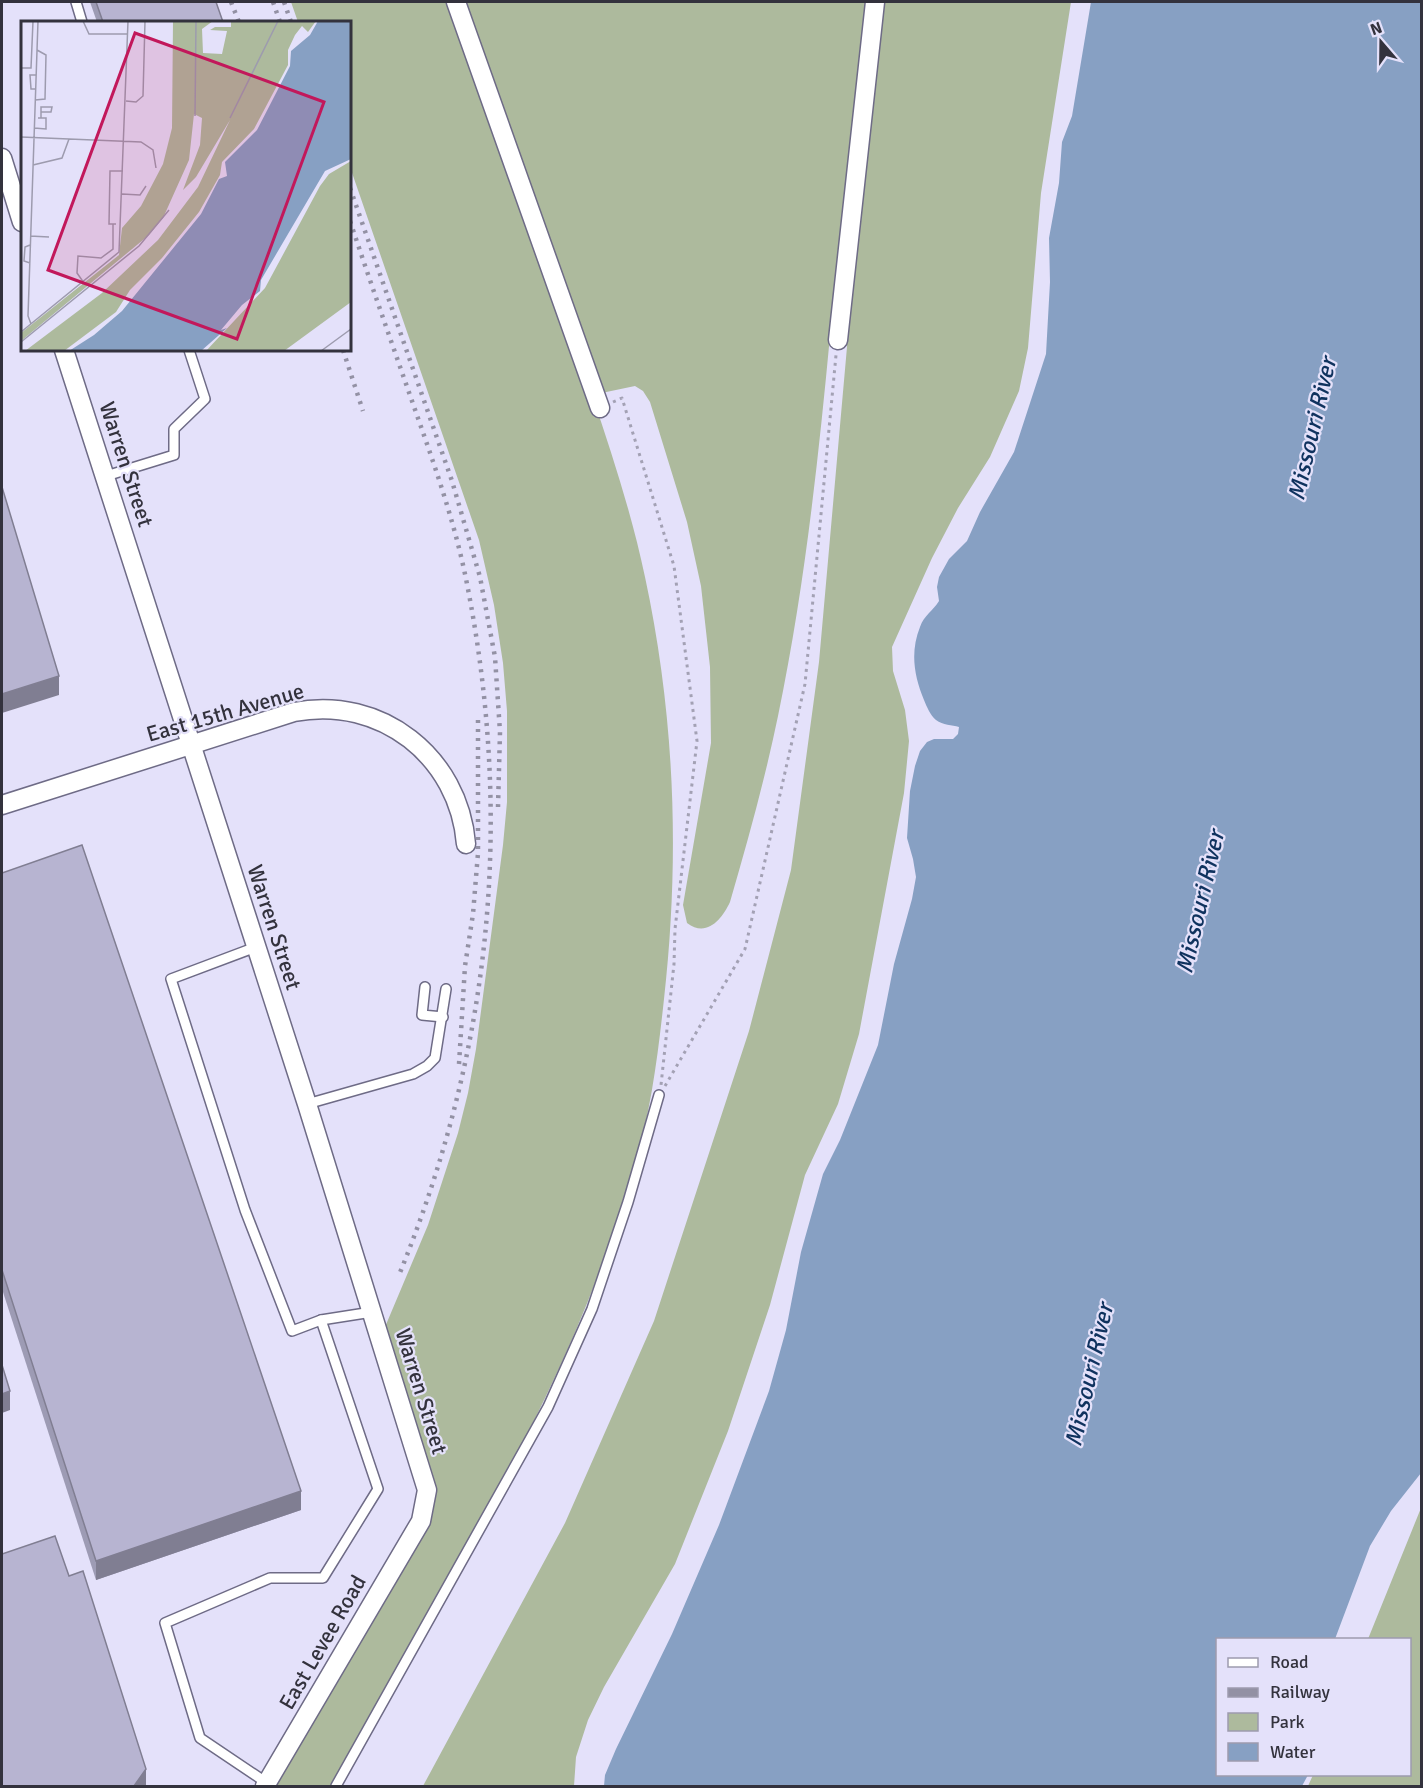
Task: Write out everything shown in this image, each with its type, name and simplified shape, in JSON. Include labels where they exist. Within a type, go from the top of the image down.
[{"type":"street","points":[[456,2],[600,408]]},
{"type":"street","points":[[838,340],[875,2]]},
{"type":"street","points":[[2,159],[21,219]]},
{"type":"street","name":"Warren Street","points":[[64,351],[307,1104],[428,1490],[421,1521]]},
{"type":"street","name":"East 15th Avenue","points":[[2,805],[306,710],[330,709],[365,715],[388,724],[408,736],[426,753],[452,789],[461,810],[466,844]]},
{"type":"street","name":"East Levee Road","points":[[266,1785],[421,1521]]},
{"type":"lane","points":[[76,2],[82,21]]},
{"type":"lane","points":[[106,476],[174,455],[174,429],[205,399],[189,351]]},
{"type":"lane","points":[[256,947],[171,979],[245,1210],[292,1331],[321,1320],[372,1312]]},
{"type":"lane","points":[[425,987],[422,1015],[443,1017]]},
{"type":"lane","points":[[307,1104],[413,1074],[427,1066],[435,1058],[446,989]]},
{"type":"lane","points":[[336,1786],[548,1407],[592,1309],[628,1202],[659,1095]]},
{"type":"lane","points":[[266,1785],[200,1738],[165,1623],[270,1578],[323,1578],[378,1489],[321,1320]]},
{"type":"path","points":[[659,1095],[745,949],[805,684],[838,340]]},
{"type":"path","points":[[600,408],[622,398],[674,566],[697,741],[675,929],[674,964],[659,1095]]},
{"type":"green space","points":[[291,2],[1071,2],[1041,193],[1028,348],[1019,391],[990,457],[958,508],[932,558],[892,647],[893,671],[905,710],[909,741],[904,793],[859,1034],[838,1104],[805,1175],[770,1305],[728,1431],[675,1564],[604,1687],[588,1720],[576,1757],[574,1786],[423,1786],[565,1523],[654,1321],[749,1031],[791,870],[819,662],[847,347],[846,336],[830,336],[803,574],[768,763],[730,902],[723,915],[707,927],[694,927],[687,923],[683,905],[711,743],[710,667],[701,586],[687,522],[650,402],[643,391],[635,386],[592,395],[621,485],[645,577],[663,682],[672,787],[672,893],[669,946],[659,1041],[641,1144],[606,1253],[584,1311],[536,1417],[341,1768],[330,1786],[275,1786],[332,1690],[431,1511],[435,1483],[385,1327],[428,1225],[458,1133],[468,1093],[476,1049],[507,802],[507,711],[503,663],[494,605],[479,540],[351,170],[351,21],[298,21]]},
{"type":"green space","points":[[1421,1508],[1421,1786],[1308,1786],[1313,1776],[1411,1776],[1411,1638],[1368,1638]]},
{"type":"water","name":"Missouri River","points":[[1091,2],[1421,2],[1421,1473],[1391,1511],[1370,1546],[1335,1638],[1216,1638],[1216,1776],[1307,1776],[1302,1786],[604,1786],[605,1775],[616,1749],[672,1634],[719,1525],[769,1391],[786,1330],[801,1252],[823,1174],[840,1140],[878,1045],[894,964],[916,877],[907,838],[910,791],[915,766],[920,751],[927,742],[934,739],[953,739],[958,734],[959,727],[939,722],[929,711],[914,664],[917,636],[926,616],[939,601],[937,587],[939,577],[949,559],[967,541],[980,512],[1014,452],[1046,354],[1050,282],[1049,238],[1059,183],[1062,142],[1072,116]]},
{"type":"building","points":[[96,2],[216,2],[223,21],[103,21]]},
{"type":"building","points":[[2,487],[59,676],[2,694]]},
{"type":"building","points":[[82,845],[301,1491],[96,1561],[2,1270],[2,873]]},
{"type":"building","points":[[2,1365],[10,1391],[2,1394]]},
{"type":"building","points":[[55,1536],[69,1576],[83,1571],[146,1769],[134,1786],[2,1786],[2,1554]]},
{"type":"railway","points":[[231,2],[239,21]]},
{"type":"railway","points":[[273,2],[280,21]]},
{"type":"railway","points":[[284,2],[291,21]]},
{"type":"railway","points":[[351,191],[452,481],[480,577],[495,657],[500,732],[498,807]]},
{"type":"railway","points":[[351,224],[435,469],[456,538],[467,584],[481,673],[489,761],[490,848],[485,935],[473,1021],[455,1106],[430,1191],[399,1275]]},
{"type":"railway","points":[[343,351],[363,411]]},
{"type":"railway","points":[[459,1064],[465,966],[473,914],[478,853],[478,714]]}]
